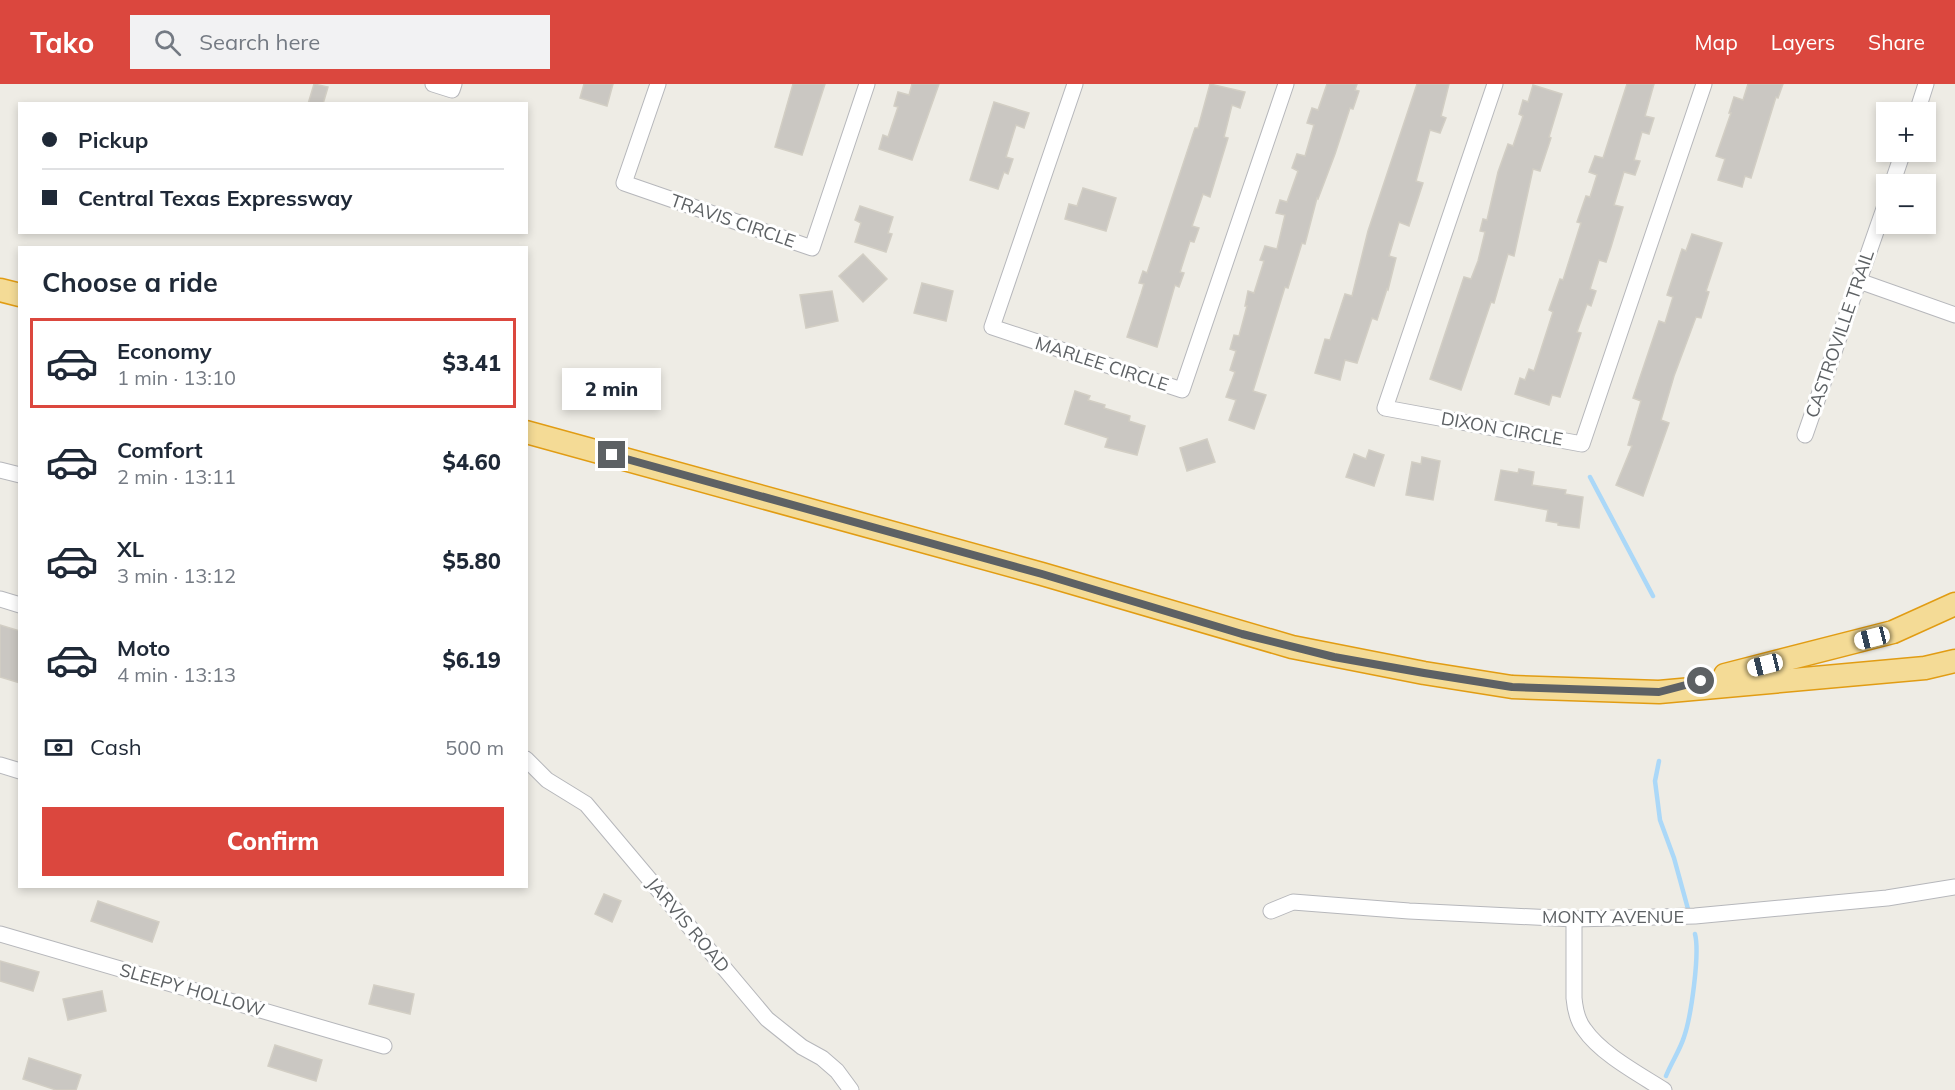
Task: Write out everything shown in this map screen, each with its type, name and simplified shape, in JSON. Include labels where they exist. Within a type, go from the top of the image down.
[{"type":"highway","points":[[0,290],[18,294]]},
{"type":"highway","points":[[528,433],[1042,574],[1242,634],[1302,650],[1402,670],[1512,687],[1659,692],[1925,668],[1955,663]]},
{"type":"highway","points":[[1659,692],[1893,632],[1955,604]]},
{"type":"street","points":[[433,84],[452,90],[454,84]]},
{"type":"street","name":"TRAVIS CIRCLE","points":[[658,84],[624,183],[812,248],[867,84]]},
{"type":"street","name":"MARLEE CIRCLE","points":[[1075,84],[992,327],[1182,390],[1286,84]]},
{"type":"street","name":"DIXON CIRCLE","points":[[1495,84],[1385,408],[1582,444],[1704,84]]},
{"type":"street","points":[[1920,102],[1926,84]]},
{"type":"street","name":"CASTROVILLE TRAIL","points":[[1804,435],[1876,232]]},
{"type":"street","points":[[1859,281],[1955,315]]},
{"type":"street","points":[[0,470],[18,474]]},
{"type":"street","points":[[0,599],[18,604]]},
{"type":"street","name":"JARVIS ROAD","points":[[528,761],[547,780],[586,804],[767,1019],[801,1047],[822,1058],[837,1071],[851,1090]]},
{"type":"street","points":[[0,765],[18,770]]},
{"type":"street","name":"MONTY AVENUE","points":[[1271,911],[1293,902],[1409,911],[1574,919],[1695,916],[1785,909],[1955,888]]},
{"type":"street","points":[[1574,919],[1574,998],[1575,1010],[1583,1028],[1599,1045],[1664,1090]]},
{"type":"street","name":"SLEEPY HOLLOW","points":[[0,934],[384,1046]]},
{"type":"building","points":[[314,84],[328,87],[324,102],[309,102]]},
{"type":"building","points":[[584,84],[613,84],[607,106],[580,98]]},
{"type":"building","points":[[793,84],[825,84],[802,155],[775,147]]},
{"type":"building","points":[[912,84],[939,84],[912,160],[879,149],[883,135],[888,137],[898,107],[894,106],[898,92],[909,95]]},
{"type":"building","points":[[1210,84],[1245,92],[1240,108],[1232,105],[1224,137],[1228,138],[1210,197],[1203,194],[1192,226],[1199,228],[1194,242],[1190,241],[1180,272],[1184,273],[1179,287],[1175,285],[1157,347],[1127,337],[1144,284],[1139,283],[1143,271],[1147,273],[1195,128],[1198,128]]},
{"type":"building","points":[[1327,84],[1357,84],[1355,90],[1359,91],[1353,109],[1350,108],[1317,198],[1305,244],[1302,243],[1288,288],[1285,287],[1253,391],[1266,395],[1254,429],[1229,420],[1236,400],[1226,397],[1235,372],[1230,370],[1236,351],[1230,349],[1234,335],[1239,336],[1247,306],[1245,306],[1248,291],[1254,293],[1264,261],[1260,260],[1265,246],[1277,249],[1285,215],[1276,213],[1280,200],[1287,202],[1298,171],[1292,168],[1297,154],[1305,156],[1314,125],[1307,123],[1312,108],[1318,110]]},
{"type":"building","points":[[1417,84],[1449,84],[1441,116],[1446,118],[1440,133],[1430,130],[1416,181],[1423,183],[1409,226],[1399,222],[1389,256],[1396,258],[1388,290],[1377,320],[1372,318],[1357,363],[1345,360],[1340,380],[1315,373],[1325,339],[1330,340],[1345,294],[1352,296],[1368,231]]},
{"type":"building","points":[[1627,84],[1654,84],[1645,116],[1654,118],[1649,134],[1642,132],[1634,160],[1640,161],[1635,175],[1624,172],[1614,205],[1623,207],[1611,247],[1606,262],[1599,260],[1590,289],[1596,291],[1591,306],[1587,304],[1577,332],[1581,333],[1560,397],[1552,395],[1549,405],[1515,394],[1520,378],[1525,380],[1529,369],[1534,371],[1553,312],[1549,310],[1560,279],[1563,280],[1581,223],[1577,222],[1586,196],[1590,197],[1597,175],[1589,172],[1595,156],[1603,158]]},
{"type":"building","points":[[1748,84],[1783,84],[1778,98],[1776,97],[1751,178],[1745,176],[1742,187],[1718,180],[1725,159],[1716,156],[1734,97],[1743,100]]},
{"type":"building","points":[[1533,85],[1562,94],[1540,171],[1533,169],[1514,256],[1508,254],[1494,303],[1491,302],[1461,390],[1430,379],[1464,277],[1471,279],[1478,261],[1485,232],[1480,231],[1483,219],[1487,220],[1498,172],[1508,144],[1513,146],[1523,116],[1519,114],[1523,100],[1528,102]]},
{"type":"building","points":[[994,102],[1029,113],[1024,128],[1016,125],[1006,157],[1013,159],[1008,174],[1004,172],[998,189],[970,180]]},
{"type":"building","points":[[1083,188],[1116,198],[1106,231],[1065,219],[1069,204],[1077,206]]},
{"type":"building","points":[[860,206],[893,217],[888,233],[892,234],[886,252],[855,242],[861,223],[855,220]]},
{"type":"building","points":[[1692,234],[1722,243],[1706,291],[1709,292],[1701,318],[1696,317],[1674,376],[1661,420],[1669,423],[1643,496],[1616,485],[1632,446],[1628,445],[1641,401],[1633,398],[1659,321],[1665,323],[1673,297],[1667,295],[1682,249],[1686,251]]},
{"type":"building","points":[[863,254],[887,279],[863,302],[839,276]]},
{"type":"building","points":[[922,283],[953,291],[946,321],[914,313]]},
{"type":"building","points":[[832,291],[838,321],[806,328],[800,295]]},
{"type":"building","points":[[1075,391],[1090,396],[1088,400],[1105,405],[1104,408],[1130,416],[1129,421],[1145,426],[1137,455],[1105,447],[1108,438],[1065,424]]},
{"type":"building","points":[[1207,439],[1215,462],[1187,471],[1180,448]]},
{"type":"building","points":[[1369,450],[1384,455],[1374,486],[1346,477],[1354,454],[1366,459]]},
{"type":"building","points":[[1422,457],[1440,461],[1433,500],[1406,495],[1412,462],[1421,464]]},
{"type":"building","points":[[1519,469],[1534,472],[1532,485],[1566,490],[1565,494],[1583,497],[1579,528],[1546,521],[1548,510],[1495,500],[1501,470],[1518,473]]},
{"type":"building","points":[[0,625],[18,630],[18,682],[0,677]]},
{"type":"building","points":[[604,894],[621,901],[612,922],[595,914]]},
{"type":"building","points":[[98,901],[159,922],[152,942],[91,921]]},
{"type":"building","points":[[0,961],[39,972],[33,991],[0,981]]},
{"type":"building","points":[[374,985],[414,994],[410,1014],[369,1004]]},
{"type":"building","points":[[102,991],[106,1011],[68,1020],[63,999]]},
{"type":"building","points":[[275,1045],[322,1060],[316,1081],[268,1066]]},
{"type":"building","points":[[29,1058],[81,1075],[76,1090],[56,1090],[23,1079]]},
{"type":"waterway","points":[[1590,477],[1653,596]]},
{"type":"waterway","points":[[1659,761],[1655,781],[1660,820],[1674,858],[1688,909]]},
{"type":"waterway","points":[[1666,1076],[1687,1028],[1696,970],[1695,934]]},
{"type":"route","points":[[612,455],[1042,574],[1242,634],[1334,657],[1512,687],[1659,692],[1701,681]]}]
